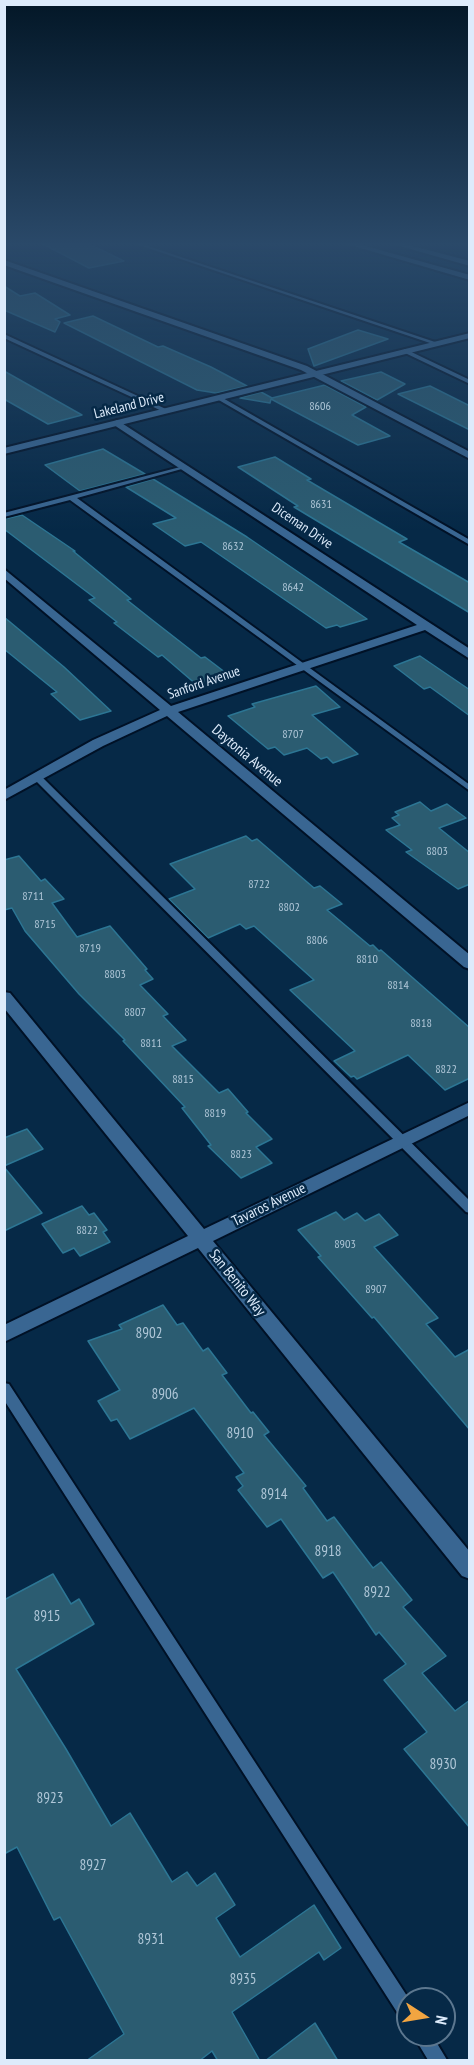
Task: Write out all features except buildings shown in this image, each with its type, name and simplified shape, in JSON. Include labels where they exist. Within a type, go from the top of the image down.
[{"type":"street","points":[[215,338],[314,374],[470,456]]},
{"type":"street","name":"Lakeland Drive","points":[[6,450],[453,338]]},
{"type":"street","name":"Diceman Drive","points":[[117,423],[470,655]]},
{"type":"street","name":"Daytonia Avenue","points":[[4,573],[470,964]]},
{"type":"street","name":"Sanford Avenue","points":[[4,796],[98,743],[168,711],[426,626]]},
{"type":"street","name":"San Benito Way","points":[[4,997],[470,1569]]},
{"type":"street","name":"Tavaros Avenue","points":[[4,1334],[470,1108]]},
{"type":"lane","points":[[9,338],[166,411]]},
{"type":"lane","points":[[421,338],[435,343]]},
{"type":"lane","points":[[405,351],[470,382]]},
{"type":"lane","points":[[219,398],[470,543]]},
{"type":"lane","points":[[4,515],[186,467]]},
{"type":"lane","points":[[71,497],[470,789]]},
{"type":"lane","points":[[37,777],[470,1209]]},
{"type":"lane","points":[[4,1388],[396,1995]]},
{"type":"lane","points":[[429,2047],[438,2061]]}]
